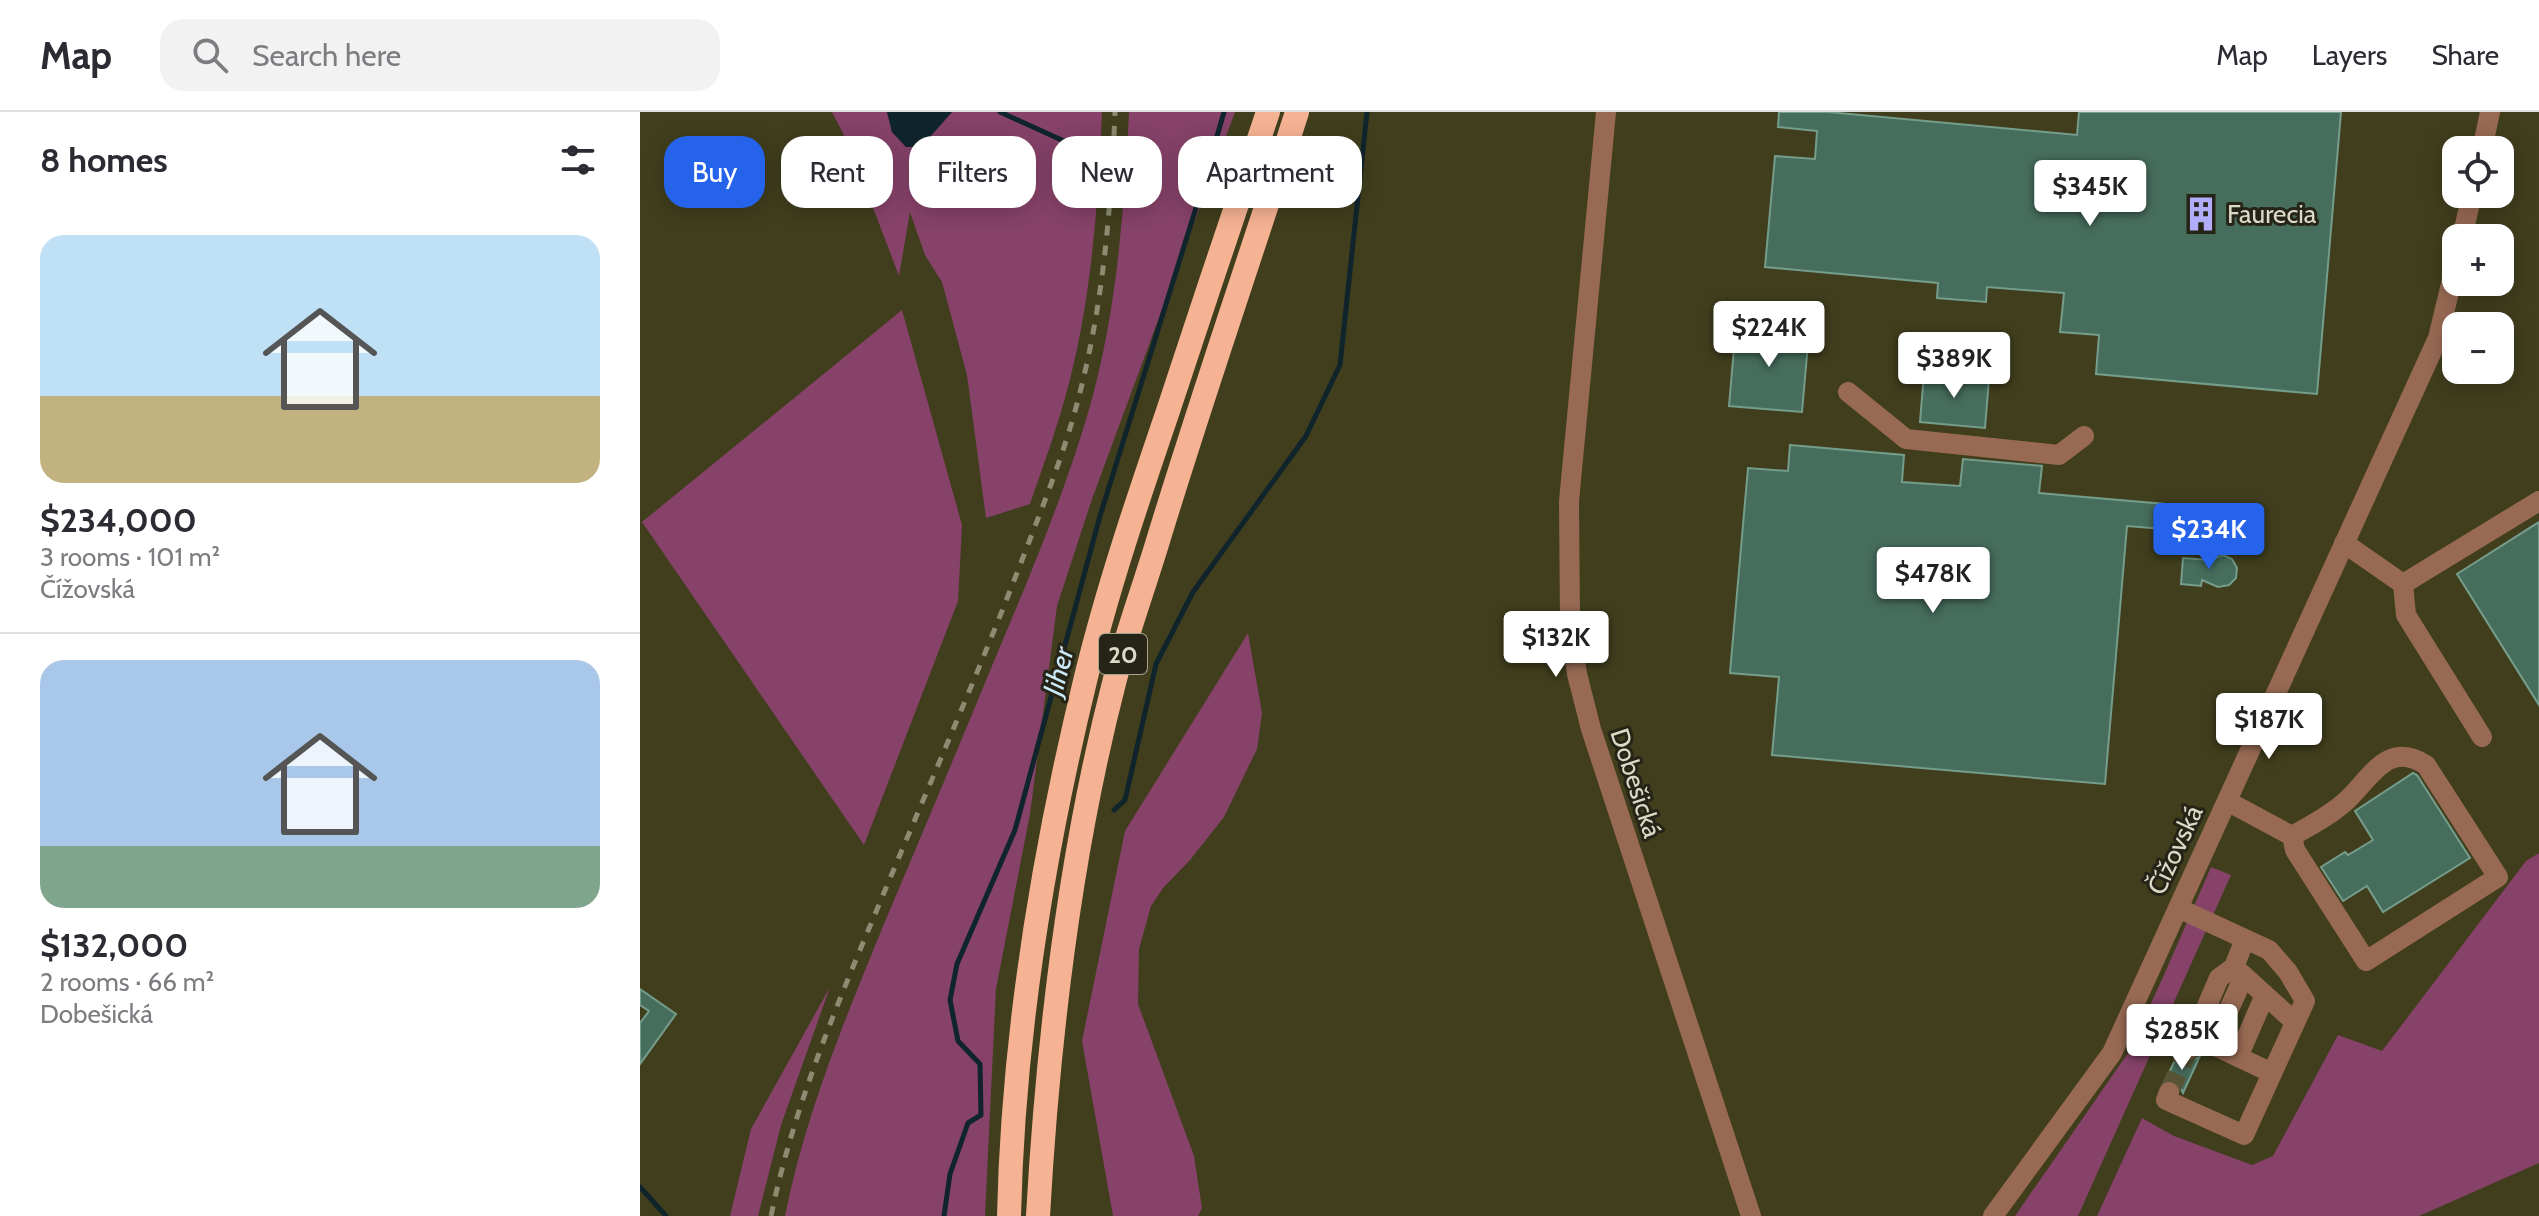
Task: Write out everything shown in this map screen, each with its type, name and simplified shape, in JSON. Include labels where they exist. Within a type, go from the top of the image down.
[{"type":"highway","name":"20","points":[[1009,1216],[1018,1074],[1032,946],[1056,807],[1086,675],[1121,551],[1268,112]]},
{"type":"highway","name":"20","points":[[1038,1216],[1047,1078],[1063,943],[1090,785],[1114,682],[1190,435],[1297,112]]},
{"type":"street","name":"Dobešická","points":[[1606,112],[1569,501],[1570,622],[1577,674],[1591,729],[1751,1216]]},
{"type":"street","points":[[2485,136],[2490,112]]},
{"type":"street","name":"Čížovská","points":[[1993,1216],[2112,1053],[2438,338],[2448,296]]},
{"type":"street","points":[[1848,392],[1906,439],[2059,455],[2084,436]]},
{"type":"street","points":[[2403,584],[2539,501]]},
{"type":"street","points":[[2344,543],[2403,584],[2406,615],[2482,737]]},
{"type":"street","points":[[2227,801],[2292,836],[2295,850],[2366,961],[2498,877],[2426,765],[2415,758],[2403,756],[2391,759],[2370,773],[2336,810],[2292,836]]},
{"type":"street","points":[[2169,1092],[2166,1100],[2244,1135],[2305,1001],[2288,972],[2269,950],[2178,908]]},
{"type":"street","points":[[2213,1045],[2239,972],[2245,939]]},
{"type":"street","points":[[2239,972],[2295,1022]]},
{"type":"street","points":[[2239,972],[2219,978],[2191,1043],[2213,1045],[2272,1073]]},
{"type":"street","points":[[2238,1057],[2265,995]]},
{"type":"shaded area","points":[[832,112],[887,112],[892,132],[909,147],[909,208],[1036,208],[1036,136],[931,136],[952,112],[1102,112],[1100,136],[1052,136],[1052,208],[1096,208],[1087,292],[1074,363],[1030,504],[986,518],[967,375],[942,282],[925,255],[910,212],[899,276],[873,208],[893,208],[893,136],[844,136]]},
{"type":"shaded area","points":[[1129,112],[1235,112],[1226,136],[1178,136],[1178,208],[1200,208],[1092,499],[1057,606],[1030,814],[996,989],[985,1216],[785,1216],[803,1141],[841,1032],[1033,567],[1080,439],[1107,334],[1123,208],[1162,208],[1162,136],[1127,136]]},
{"type":"shaded area","points":[[902,310],[962,525],[958,601],[864,845],[642,522]]},
{"type":"shaded area","points":[[1248,633],[1262,713],[1257,749],[1224,817],[1151,906],[1139,949],[1138,1004],[1194,1156],[1202,1208],[1198,1216],[1113,1216],[1082,1041],[1125,831]]},
{"type":"shaded area","points":[[2539,853],[2539,1163],[2419,1216],[2097,1216],[2142,1118],[2174,1136],[2252,1165],[2273,1156],[2338,1035],[2382,1051],[2526,861]]},
{"type":"shaded area","points":[[2211,867],[2231,875],[2078,1216],[2015,1216],[2128,1053]]},
{"type":"shaded area","points":[[830,987],[781,1125],[758,1216],[730,1216],[751,1129]]},
{"type":"water","points":[[887,112],[952,112],[931,136],[909,136],[909,147],[892,132]]},
{"type":"building","points":[[1779,112],[1828,112],[2077,135],[2079,112],[2341,112],[2317,394],[2096,374],[2099,335],[2060,332],[2064,293],[1987,287],[1986,302],[1937,298],[1938,283],[1765,267],[1775,156],[1815,159],[1817,131],[1778,127]]},
{"type":"building","points":[[1736,325],[1809,332],[1802,412],[1729,406]]},
{"type":"building","points":[[1924,373],[1989,379],[1985,428],[1920,422]]},
{"type":"building","points":[[1790,445],[1904,455],[1902,482],[1960,486],[1963,459],[2042,466],[2039,493],[2165,504],[2163,529],[2127,526],[2105,784],[1772,755],[1779,677],[1730,673],[1748,468],[1788,471]]},
{"type":"building","points":[[2539,522],[2539,705],[2457,574]]},
{"type":"building","points":[[2223,555],[2232,559],[2237,568],[2236,578],[2229,585],[2218,587],[2202,580],[2201,586],[2181,584],[2183,558],[2209,560]]},
{"type":"building","points":[[2413,773],[2470,858],[2383,912],[2367,886],[2343,901],[2321,867],[2373,840],[2355,811]]},
{"type":"building","points":[[640,989],[676,1014],[640,1064],[640,1023],[649,1011],[640,1005]]},
{"type":"building","points":[[2177,1056],[2182,1062],[2189,1063],[2200,1056],[2183,1093],[2178,1083],[2166,1079]]},
{"type":"waterway","points":[[1000,112],[1053,136]]},
{"type":"waterway","name":"Jiher","points":[[944,1216],[950,1174],[968,1123],[981,1115],[980,1064],[958,1041],[950,1000],[957,964],[1015,830],[1100,516],[1224,112]]},
{"type":"waterway","points":[[1114,810],[1125,800],[1156,664],[1193,592],[1306,436],[1340,365],[1367,112]]},
{"type":"waterway","points":[[640,1187],[666,1216]]},
{"type":"tunnel","points":[[2169,1092],[2188,1050]]},
{"type":"railway","points":[[771,1216],[791,1137],[831,1021],[987,647],[1066,440],[1087,365],[1100,293],[1115,112]]},
{"type":"place","name":"Faurecia","points":[[2201,214]]}]
